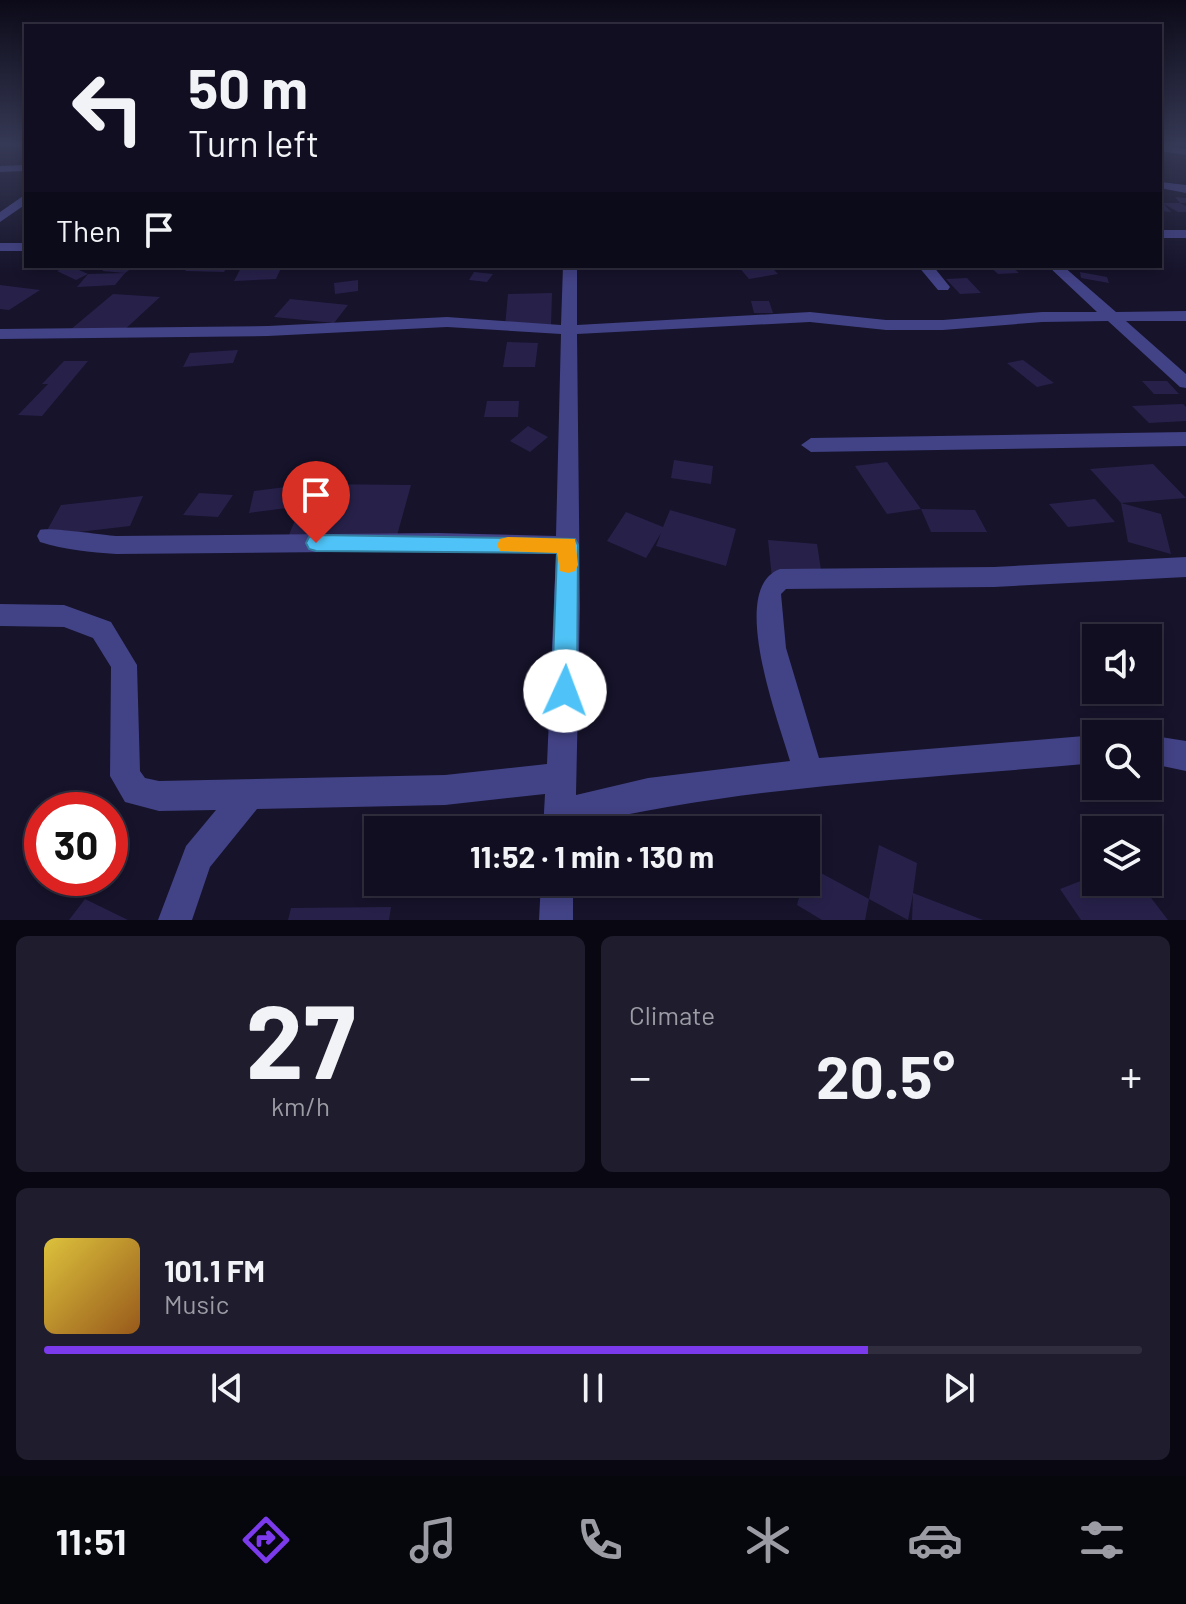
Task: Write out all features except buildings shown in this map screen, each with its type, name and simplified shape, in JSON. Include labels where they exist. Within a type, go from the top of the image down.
[{"type":"street","points":[[0,204],[23,202]]},
{"type":"street","points":[[0,218],[23,202]]},
{"type":"street","points":[[1162,234],[1186,234]]},
{"type":"street","points":[[0,247],[24,247]]},
{"type":"street","points":[[559,816],[568,545],[570,268]]},
{"type":"street","points":[[927,268],[943,287]]},
{"type":"street","points":[[1057,268],[1186,383]]},
{"type":"street","points":[[0,334],[268,331],[447,322],[569,330],[810,317],[886,325],[966,324],[1042,317],[1186,316]]},
{"type":"street","points":[[811,445],[1186,439]]},
{"type":"street","points":[[48,536],[73,542],[116,545],[362,542],[568,545]]},
{"type":"street","points":[[809,775],[777,658],[767,603],[771,588],[780,579],[994,577],[1186,567]]},
{"type":"street","points":[[0,615],[64,616],[102,630],[124,665],[125,776],[136,791],[159,796],[445,790],[561,777]]},
{"type":"street","points":[[577,816],[648,793],[1082,750]]},
{"type":"street","points":[[1162,752],[1186,756]]},
{"type":"street","points":[[175,920],[197,857],[250,794]]},
{"type":"street","points":[[556,920],[557,896]]},
{"type":"slow traffic","points":[[508,545],[568,545],[568,565]]},
{"type":"route","points":[[316,543],[568,545],[565,691]]}]
